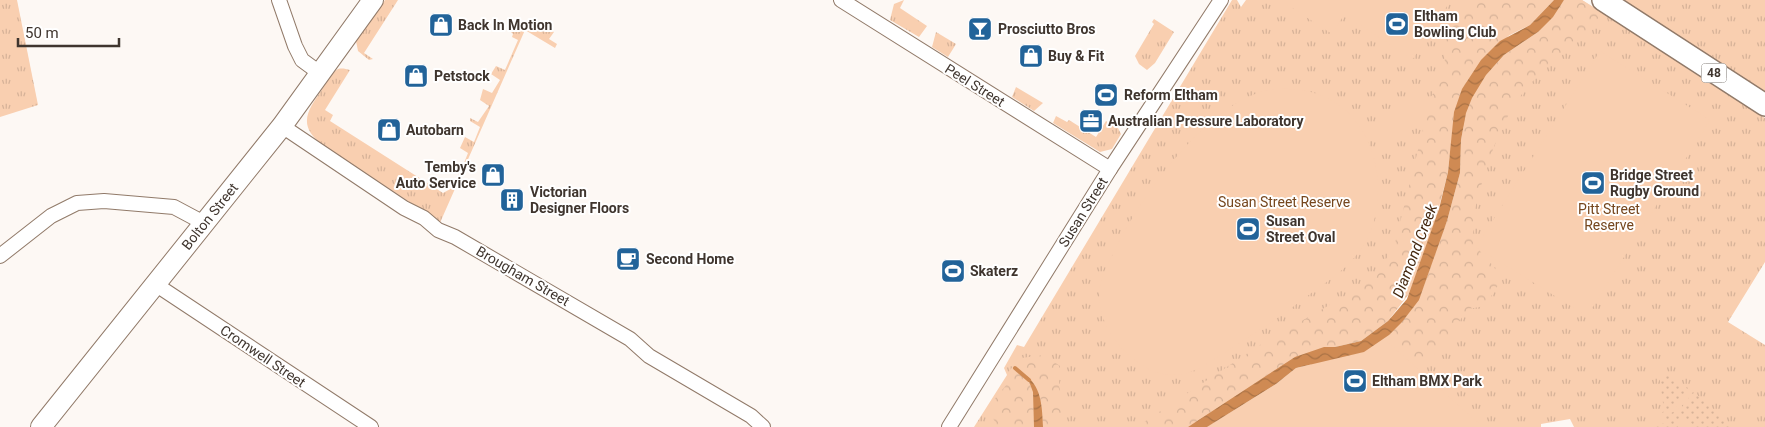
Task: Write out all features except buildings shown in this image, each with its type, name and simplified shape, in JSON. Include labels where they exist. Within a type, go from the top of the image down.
[{"type":"main road","name":"Bolton Street","points":[[41,427],[282,126],[373,0]]},
{"type":"main road","name":"48","points":[[1603,0],[1765,105]]},
{"type":"street","points":[[279,0],[295,46],[302,60],[321,74]]},
{"type":"street","name":"Peel Street","points":[[841,0],[1110,170]]},
{"type":"street","name":"Susan Street","points":[[949,427],[1110,170],[1221,0]]},
{"type":"street","name":"Brougham Street","points":[[282,126],[404,208],[424,218],[438,230],[455,237],[627,337],[649,356],[751,416],[763,427]]},
{"type":"street","points":[[0,256],[51,216],[77,203],[104,201],[174,207],[204,223]]},
{"type":"street","name":"Cromwell Street","points":[[155,284],[371,427]]},
{"type":"green space","points":[[0,0],[17,0],[38,105],[0,117]]},
{"type":"green space","points":[[385,0],[398,0],[364,53],[373,59],[369,60],[358,51],[356,41]]},
{"type":"green space","points":[[904,0],[900,8],[927,26],[919,37],[890,20],[894,4]]},
{"type":"green space","name":"Susan Street Reserve","points":[[1232,0],[1237,0],[1241,7],[1246,0],[1554,0],[1508,36],[1449,156],[1335,347],[1188,427],[974,427],[1007,375],[1004,368],[1017,345],[1024,347]]},
{"type":"green space","name":"Eltham Bowling Club","points":[[1280,0],[1451,0],[1413,59],[1344,15],[1332,34]]},
{"type":"green space","points":[[1474,0],[1554,0],[1530,25],[1508,36],[1481,60],[1462,89],[1454,112],[1448,172],[1434,227],[1412,290],[1388,321],[1361,341],[1335,347],[1324,347],[1295,357],[1188,427],[1140,427],[1144,422],[1263,343],[1375,279],[1395,243],[1431,97],[1446,71],[1445,49],[1449,31],[1458,15]]},
{"type":"green space","name":"Pitt Street Reserve","points":[[1564,0],[1582,0],[1621,25],[1635,29],[1688,69],[1765,118],[1765,262],[1728,322],[1765,345],[1765,427],[1574,427],[1570,419],[1541,424],[1541,427],[1207,427],[1317,361],[1364,352],[1419,300],[1442,232]]},
{"type":"green space","points":[[1564,0],[1582,0],[1603,13],[1531,83],[1513,108],[1498,138],[1481,186],[1473,218],[1475,242],[1493,266],[1500,282],[1485,306],[1468,309],[1436,354],[1424,365],[1411,371],[1207,427],[1317,361],[1364,352],[1389,335],[1414,307],[1425,284],[1447,221],[1460,173],[1461,140],[1466,113],[1472,98],[1486,75],[1504,55],[1538,32]]},
{"type":"green space","points":[[1624,0],[1765,0],[1765,92],[1631,9],[1633,6]]},
{"type":"green space","points":[[1154,19],[1174,32],[1155,63],[1147,70],[1139,64],[1135,56],[1154,24],[1152,22]]},
{"type":"green space","points":[[516,23],[526,29],[544,27],[554,32],[549,39],[557,44],[555,48],[525,30],[439,225],[426,213],[323,145],[310,131],[307,124],[309,110],[330,77],[338,69],[350,70],[325,110],[333,115],[330,121],[443,193],[454,187],[459,174],[450,167],[452,162],[462,168],[468,153],[460,148],[465,137],[474,142],[480,127],[470,121],[470,118],[478,122],[489,106],[480,100],[483,89],[492,93],[500,80],[491,74],[496,66],[505,70],[518,40],[512,37],[513,34],[511,32]]},
{"type":"green space","points":[[936,32],[956,44],[948,57],[932,47]]},
{"type":"green space","name":"Bridge Street Rugby Ground","points":[[1600,51],[1710,120],[1587,316],[1476,247]]},
{"type":"green space","points":[[1016,87],[1043,103],[1034,111],[1012,97]]},
{"type":"green space","name":"Susan Street Oval","points":[[1274,89],[1301,90],[1335,102],[1354,119],[1362,130],[1369,143],[1377,174],[1377,206],[1369,236],[1356,256],[1331,279],[1270,323],[1200,368],[1175,375],[1167,375],[1151,370],[1128,354],[1113,338],[1108,329],[1099,297],[1104,271],[1143,202],[1181,152],[1203,129],[1226,110],[1250,96]]},
{"type":"green space","points":[[1417,97],[1426,109],[1386,141],[1377,129]]},
{"type":"green space","points":[[1056,116],[1067,122],[1069,120],[1096,137],[1106,121],[1118,128],[1121,134],[1112,149],[1100,152],[1053,123]]},
{"type":"green space","name":"Eltham BMX Park","points":[[1383,338],[1483,427],[1207,427],[1276,384],[1296,368],[1364,352]]},
{"type":"green space","points":[[1044,355],[1060,366],[1059,386],[1064,406],[1063,427],[1043,427],[1039,393],[1027,378],[1033,392],[1034,427],[995,427],[996,423],[990,414],[993,401],[1007,384],[1010,370],[1021,358]]},
{"type":"green space","points":[[1666,374],[1688,388],[1677,406],[1662,413],[1664,410],[1659,375]]},
{"type":"green space","points":[[1693,392],[1734,427],[1696,427],[1685,418],[1681,419],[1678,427],[1656,427],[1664,423],[1664,417],[1682,407]]},
{"type":"water","points":[[1554,0],[1564,0],[1553,17],[1538,32],[1504,55],[1486,75],[1472,98],[1466,113],[1461,140],[1460,173],[1447,221],[1419,300],[1402,322],[1389,335],[1364,352],[1296,368],[1276,384],[1207,427],[1188,427],[1295,357],[1324,347],[1335,347],[1361,341],[1388,321],[1407,299],[1439,209],[1448,172],[1454,112],[1462,89],[1481,60],[1500,41],[1530,25]]},
{"type":"water","points":[[1027,376],[1036,387],[1038,393],[1043,427],[1034,427],[1033,392]]},
{"type":"waterway","points":[[1015,368],[1029,380]]},
{"type":"place","name":"Eltham Bowling Club","points":[[1397,24]]},
{"type":"place","name":"Back In Motion","points":[[441,25]]},
{"type":"place","name":"Prosciutto Bros","points":[[980,29]]},
{"type":"place","name":"Buy & Fit","points":[[1031,56]]},
{"type":"place","name":"Petstock","points":[[416,76]]},
{"type":"place","name":"Reform Eltham","points":[[1106,95]]},
{"type":"place","name":"Australian Pressure Laboratory","points":[[1091,121]]},
{"type":"place","name":"Autobarn","points":[[389,130]]},
{"type":"place","name":"Temby's Auto Service","points":[[493,175]]},
{"type":"place","name":"Bridge Street Rugby Ground","points":[[1593,183]]},
{"type":"place","name":"Victorian Designer Floors","points":[[512,200]]},
{"type":"place","name":"Susan Street Oval","points":[[1248,229]]},
{"type":"place","name":"Second Home","points":[[628,259]]},
{"type":"place","name":"Skaterz","points":[[953,271]]},
{"type":"place","name":"Eltham BMX Park","points":[[1355,381]]},
{"type":"water label","name":"Diamond Creek","points":[[1415,251]]}]
